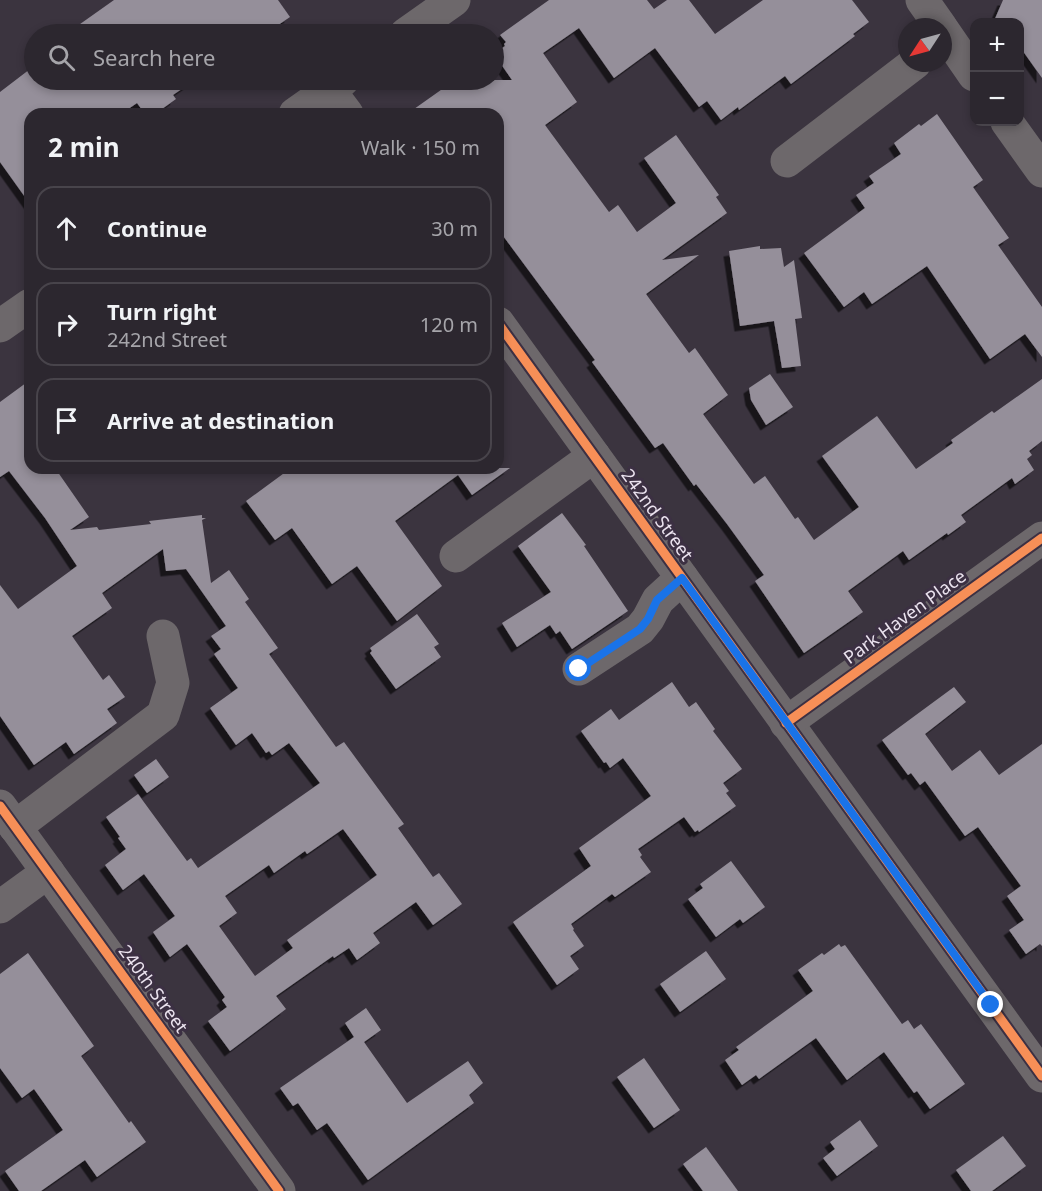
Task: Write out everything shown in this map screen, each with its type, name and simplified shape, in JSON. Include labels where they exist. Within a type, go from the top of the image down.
[{"type":"street","points":[[420,24],[454,0]]},
{"type":"street","points":[[922,0],[934,18]]},
{"type":"street","points":[[952,45],[973,72]]},
{"type":"street","points":[[787,161],[903,72]]},
{"type":"street","points":[[309,108],[340,94]]},
{"type":"street","points":[[1010,126],[1042,171]]},
{"type":"street","points":[[0,326],[24,309]]},
{"type":"street","name":"242nd Street","points":[[504,331],[1042,1076]]},
{"type":"street","points":[[456,556],[594,456]]},
{"type":"street","name":"Park Haven Place","points":[[786,723],[1042,538]]},
{"type":"street","points":[[579,669],[640,629],[648,619],[657,600],[682,578]]},
{"type":"street","name":"240th Street","points":[[163,636],[173,683],[163,716],[7,817],[279,1191]]},
{"type":"street","points":[[0,907],[48,872]]},
{"type":"building","points":[[114,0],[278,0],[290,17],[280,24],[80,24]]},
{"type":"building","points":[[549,0],[647,0],[654,9],[667,0],[689,0],[715,34],[763,0],[852,0],[869,22],[853,34],[855,36],[791,84],[785,76],[739,110],[738,107],[721,120],[707,101],[699,107],[655,48],[614,78],[579,28],[543,53],[577,102],[545,125],[609,212],[618,205],[637,232],[676,203],[644,158],[676,135],[719,195],[716,197],[727,213],[662,260],[699,255],[646,294],[689,353],[695,348],[728,395],[703,414],[754,484],[765,476],[795,519],[798,517],[814,540],[859,507],[822,456],[877,416],[916,469],[953,443],[951,440],[1042,379],[1042,441],[1029,451],[1032,455],[1027,459],[1034,470],[1015,484],[1012,478],[961,515],[966,522],[948,535],[947,533],[909,560],[903,551],[848,591],[863,612],[804,653],[755,581],[764,575],[663,443],[655,448],[592,362],[595,360],[504,237],[504,108],[415,108],[441,90],[504,90],[504,80],[512,80],[504,68],[504,44],[506,42],[504,32]]},
{"type":"building","points":[[1003,0],[1042,0],[1042,78],[1024,53],[1024,18],[995,18]]},
{"type":"building","points":[[24,74],[24,90],[180,90],[173,95],[176,99],[163,108],[141,108],[137,103],[130,108],[24,108],[24,196],[0,162],[0,92]]},
{"type":"building","points":[[937,114],[983,180],[973,187],[1009,238],[998,245],[1042,307],[1042,357],[1025,334],[990,359],[927,266],[872,304],[864,292],[844,307],[804,253],[865,208],[856,195],[874,183],[869,176],[901,154],[894,143]]},
{"type":"building","points":[[760,246],[760,249],[781,248],[784,267],[794,260],[802,318],[795,319],[801,366],[782,368],[774,321],[740,326],[729,251]]},
{"type":"building","points":[[770,374],[793,407],[766,425],[751,400],[749,388]]},
{"type":"building","points":[[24,384],[24,474],[59,474],[89,517],[70,530],[97,527],[99,530],[202,515],[202,518],[206,518],[202,520],[211,583],[229,570],[249,599],[245,602],[278,648],[269,654],[336,747],[344,742],[404,824],[398,828],[433,877],[439,873],[462,904],[433,925],[416,902],[373,933],[380,943],[357,960],[349,948],[334,958],[333,956],[276,996],[286,1009],[230,1051],[208,1021],[227,1007],[222,1000],[225,997],[187,944],[170,957],[153,932],[175,916],[144,874],[123,890],[105,865],[126,849],[106,817],[138,794],[187,861],[191,858],[198,868],[320,783],[289,743],[272,755],[269,751],[266,753],[252,733],[236,745],[210,708],[238,688],[214,654],[221,649],[211,636],[226,626],[186,569],[166,571],[163,549],[102,593],[112,608],[72,636],[103,680],[109,675],[125,697],[107,709],[117,723],[74,754],[66,742],[34,765],[0,716],[0,585],[18,609],[77,566],[45,518],[9,471],[0,477],[0,402]],"holes":[[[343,829],[377,875],[287,940],[293,948],[255,976],[219,926],[237,913],[225,896],[269,865],[274,873],[305,851],[307,854]]]},
{"type":"building","points":[[283,474],[502,474],[472,495],[458,475],[395,521],[442,586],[397,621],[357,566],[332,584],[292,528],[275,540],[246,501]]},
{"type":"building","points":[[562,513],[586,545],[584,546],[628,611],[572,649],[560,631],[556,634],[550,625],[517,647],[502,623],[551,592],[518,546]]},
{"type":"building","points":[[417,614],[439,644],[434,647],[441,657],[396,689],[370,653],[372,651],[370,648]]},
{"type":"building","points":[[672,682],[689,707],[696,702],[715,729],[713,731],[742,769],[723,783],[729,791],[726,793],[736,806],[699,832],[698,830],[695,832],[684,817],[638,849],[642,855],[640,857],[651,872],[615,897],[612,894],[571,924],[584,946],[570,956],[579,969],[557,985],[513,922],[591,866],[579,848],[651,796],[623,758],[610,768],[581,731],[611,709],[619,720]]},
{"type":"building","points":[[954,687],[966,702],[925,734],[952,771],[980,750],[999,775],[1042,744],[1042,946],[1040,944],[1026,954],[1009,930],[1024,920],[1007,896],[1021,886],[978,827],[965,836],[925,781],[920,785],[911,773],[908,775],[882,740]]},
{"type":"building","points":[[156,759],[169,777],[147,793],[134,775]]},
{"type":"building","points":[[731,861],[765,907],[743,923],[740,919],[716,937],[688,899],[703,888],[700,884]]},
{"type":"building","points":[[839,944],[841,947],[845,945],[902,1024],[908,1020],[914,1029],[921,1024],[965,1084],[930,1109],[917,1091],[914,1093],[884,1052],[847,1080],[816,1038],[759,1079],[756,1075],[742,1085],[725,1060],[739,1050],[736,1047],[813,991],[798,970]]},
{"type":"building","points":[[706,951],[726,979],[680,1012],[660,984]]},
{"type":"building","points":[[28,953],[94,1046],[81,1056],[129,1123],[131,1121],[146,1142],[97,1177],[85,1160],[41,1191],[19,1191],[5,1171],[63,1130],[34,1089],[22,1098],[0,1068],[0,974]]},
{"type":"building","points":[[366,1008],[381,1030],[364,1042],[407,1103],[468,1061],[483,1083],[469,1095],[474,1103],[368,1180],[327,1123],[317,1130],[298,1103],[293,1106],[280,1088],[354,1037],[345,1023]]},
{"type":"building","points":[[644,1058],[680,1110],[654,1128],[617,1077]]},
{"type":"building","points":[[860,1120],[878,1146],[837,1176],[823,1158],[835,1149],[830,1142]]},
{"type":"building","points":[[1003,1136],[1026,1166],[992,1191],[971,1191],[956,1170]]},
{"type":"building","points":[[706,1147],[738,1191],[703,1191],[683,1164]]},
{"type":"cycle path","points":[[504,331],[1042,1076]]},
{"type":"cycle path","points":[[786,723],[1042,538]]},
{"type":"cycle path","points":[[0,806],[279,1191]]},
{"type":"route","points":[[579,669],[640,629],[648,619],[657,600],[682,578],[991,1005]]}]
